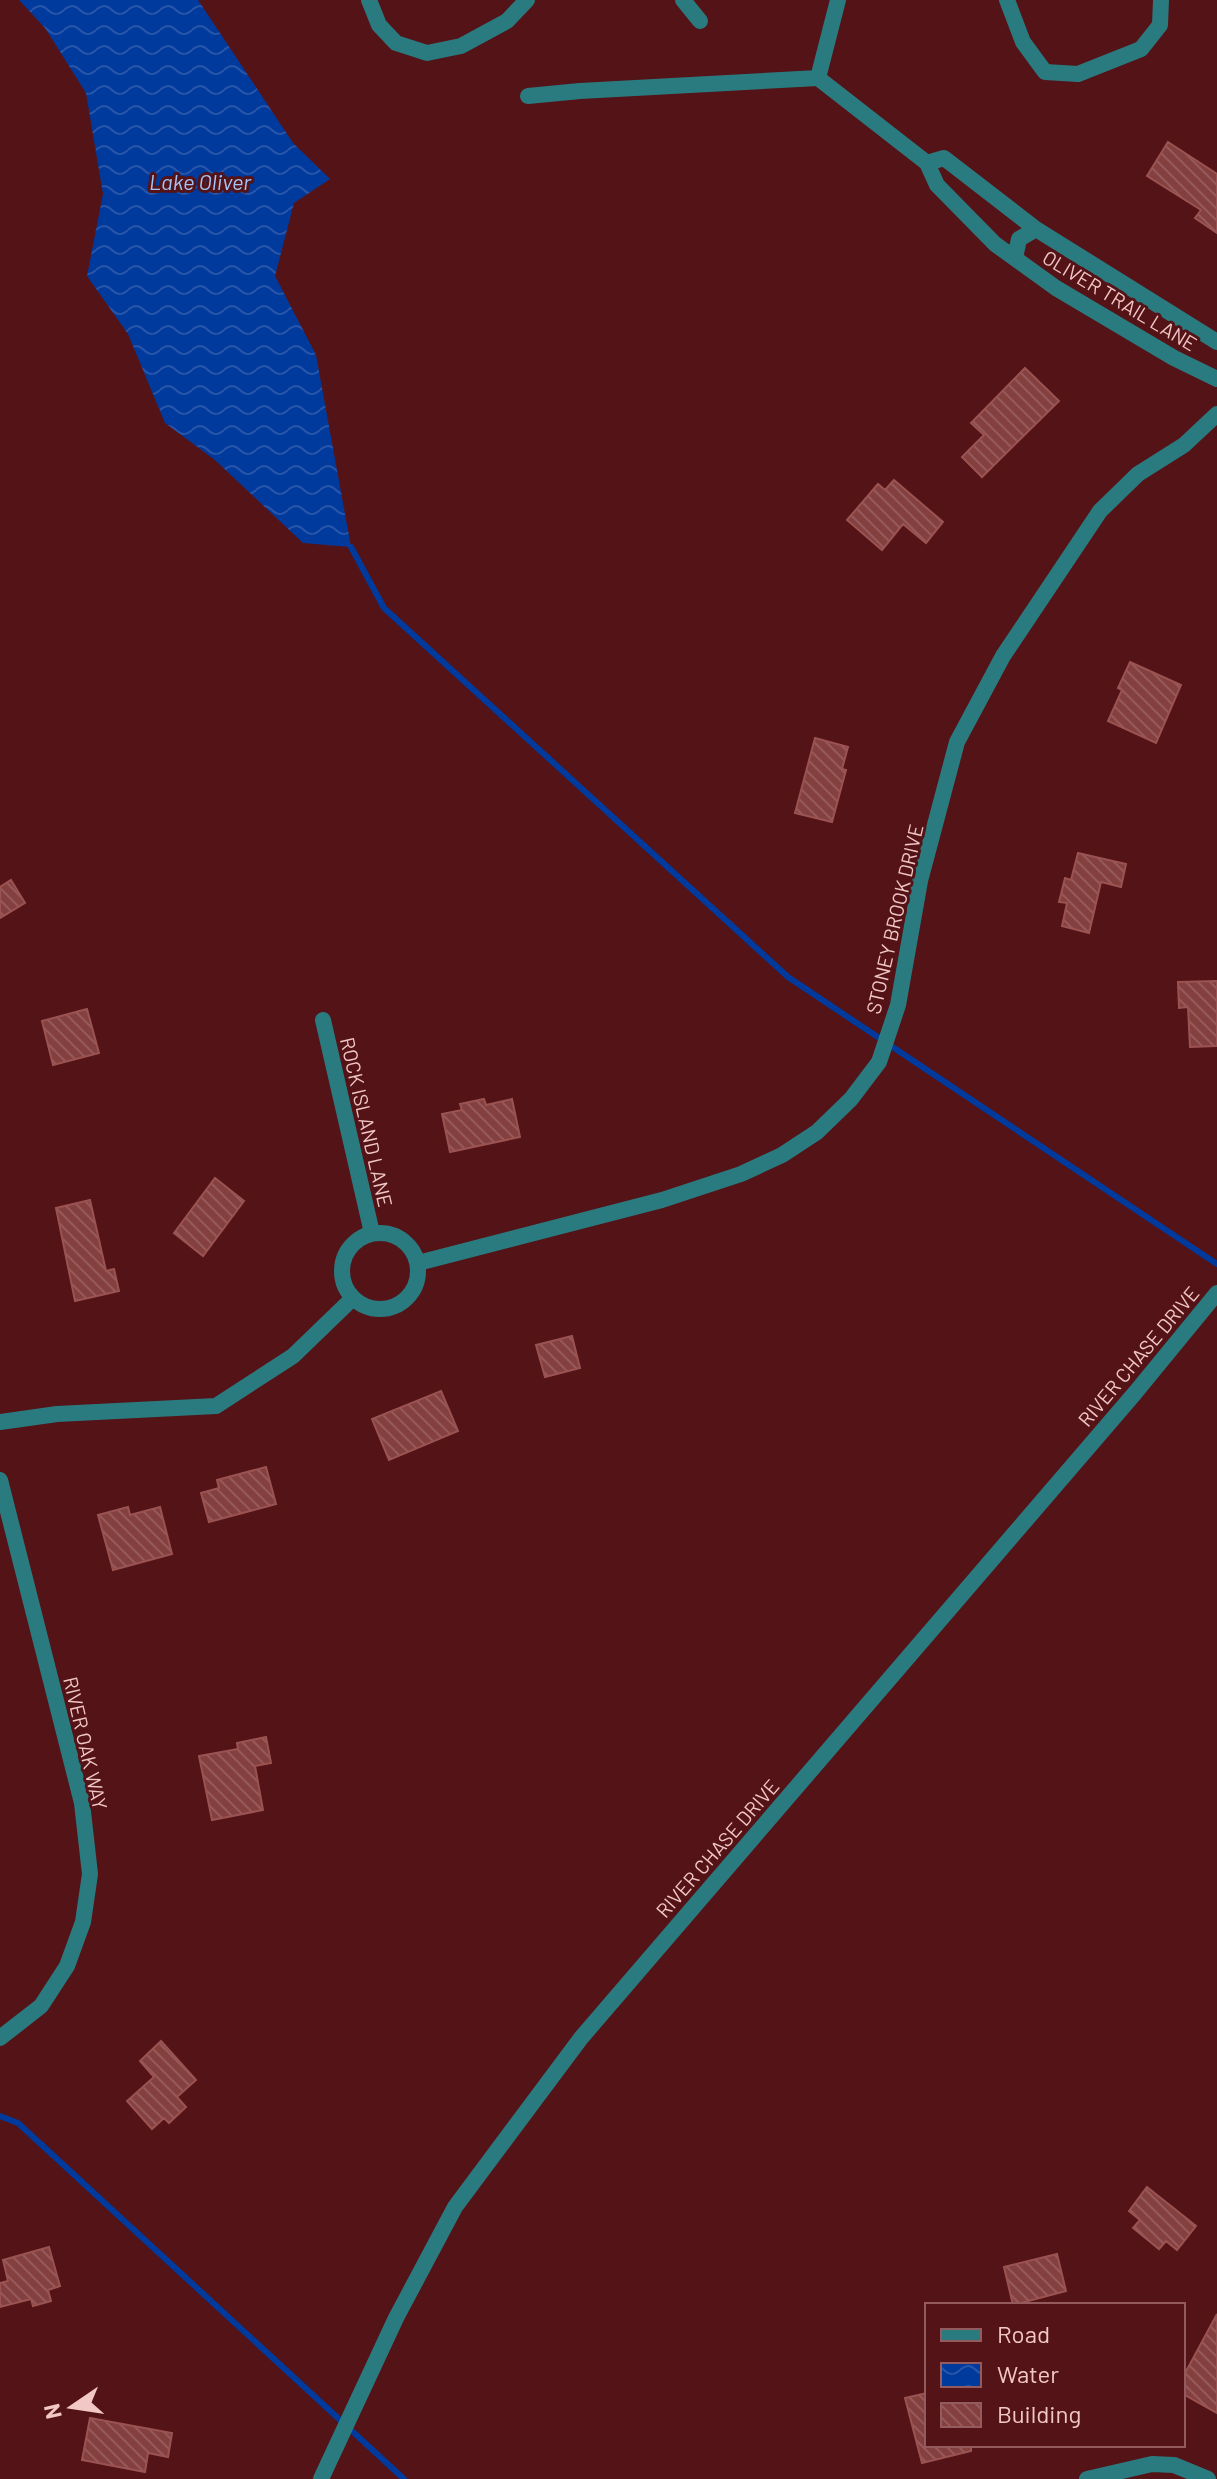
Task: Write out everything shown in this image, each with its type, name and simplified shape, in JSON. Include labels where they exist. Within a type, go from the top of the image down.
[{"type":"street","points":[[369,0],[379,25],[396,43],[427,53],[461,46],[507,21],[524,1]]},
{"type":"street","points":[[683,0],[700,21]]},
{"type":"street","points":[[818,78],[838,0]]},
{"type":"street","points":[[1007,0],[1023,42],[1045,72],[1078,74],[1141,49],[1160,25],[1161,0]]},
{"type":"street","points":[[528,96],[818,78],[927,163],[937,185],[995,244],[1015,258]]},
{"type":"street","points":[[927,163],[944,158],[1036,229]]},
{"type":"street","name":"OLIVER TRAIL LANE","points":[[1217,342],[1036,229],[1019,239],[1015,258],[1056,288],[1174,358],[1217,379]]},
{"type":"street","name":"STONEY BROOK DRIVE","points":[[418,1263],[662,1200],[741,1174],[782,1155],[817,1132],[851,1099],[879,1062],[898,1005],[920,881],[957,742],[1003,656],[1100,511],[1138,474],[1184,445],[1217,414]]},
{"type":"street","name":"ROCK ISLAND LANE","points":[[323,1020],[372,1233]]},
{"type":"street","points":[[372,1233],[396,1235],[414,1251],[418,1263],[416,1287],[399,1305],[387,1309],[375,1309],[353,1298],[342,1277],[345,1254],[352,1244],[372,1233]]},
{"type":"street","name":"RIVER CHASE DRIVE","points":[[321,2479],[396,2318],[455,2207],[581,2038],[1135,1393],[1217,1293]]},
{"type":"street","points":[[0,1422],[57,1414],[216,1406],[293,1356],[353,1298]]},
{"type":"street","name":"RIVER OAK WAY","points":[[0,1480],[82,1803],[90,1874],[83,1922],[67,1966],[41,2006],[0,2038]]},
{"type":"street","points":[[1087,2479],[1152,2464],[1174,2465],[1208,2479]]},
{"type":"water","name":"Lake Oliver","points":[[19,0],[198,0],[293,143],[330,179],[294,203],[275,276],[316,355],[351,547],[303,543],[215,460],[165,423],[128,334],[87,276],[103,194],[86,93],[45,28]]},
{"type":"building","points":[[1168,142],[1217,174],[1217,233],[1195,218],[1201,210],[1147,176]]},
{"type":"building","points":[[1025,368],[1059,401],[982,477],[962,457],[984,435],[971,423]]},
{"type":"building","points":[[894,480],[943,522],[926,543],[903,524],[882,550],[847,520],[878,484],[885,490]]},
{"type":"building","points":[[1130,662],[1181,685],[1156,743],[1108,721]]},
{"type":"building","points":[[815,738],[848,747],[842,769],[846,770],[832,822],[795,813]]},
{"type":"building","points":[[1078,853],[1126,864],[1121,887],[1101,882],[1089,933],[1062,926],[1067,903],[1059,902],[1065,878],[1071,880]]},
{"type":"building","points":[[11,880],[25,903],[0,918],[0,887]]},
{"type":"building","points":[[1217,981],[1217,1046],[1190,1047],[1188,1007],[1179,1008],[1178,982]]},
{"type":"building","points":[[87,1009],[99,1053],[53,1065],[42,1021]]},
{"type":"building","points":[[484,1099],[486,1105],[512,1099],[520,1137],[450,1152],[442,1114],[462,1110],[460,1104]]},
{"type":"building","points":[[215,1178],[244,1201],[203,1256],[174,1233]]},
{"type":"building","points":[[90,1200],[106,1271],[114,1269],[119,1291],[75,1301],[56,1208]]},
{"type":"building","points":[[572,1336],[580,1368],[545,1377],[536,1345]]},
{"type":"building","points":[[441,1391],[458,1431],[389,1460],[372,1419]]},
{"type":"building","points":[[266,1467],[276,1504],[209,1522],[201,1493],[219,1488],[217,1480]]},
{"type":"building","points":[[128,1507],[130,1515],[160,1507],[172,1554],[113,1570],[98,1515]]},
{"type":"building","points":[[266,1737],[271,1763],[255,1766],[263,1810],[212,1820],[199,1756],[238,1749],[237,1743]]},
{"type":"building","points":[[161,2041],[196,2080],[177,2097],[186,2107],[169,2123],[164,2118],[152,2129],[127,2101],[154,2077],[140,2061]]},
{"type":"building","points":[[1147,2187],[1196,2226],[1177,2250],[1166,2241],[1159,2249],[1133,2228],[1140,2220],[1129,2211]]},
{"type":"building","points":[[49,2247],[60,2286],[48,2290],[51,2301],[33,2306],[31,2299],[0,2307],[0,2283],[8,2281],[3,2260]]},
{"type":"building","points":[[1057,2254],[1066,2291],[1013,2303],[1004,2267]]},
{"type":"building","points":[[1217,2314],[1217,2413],[1185,2395],[1185,2373]]},
{"type":"building","points":[[925,2393],[925,2447],[971,2447],[971,2451],[922,2463],[905,2398]]},
{"type":"building","points":[[90,2418],[172,2433],[168,2457],[148,2453],[145,2472],[82,2460]]},
{"type":"waterway","points":[[351,547],[384,608],[788,977],[1217,1264]]},
{"type":"waterway","points":[[0,2116],[18,2123],[404,2479]]}]
